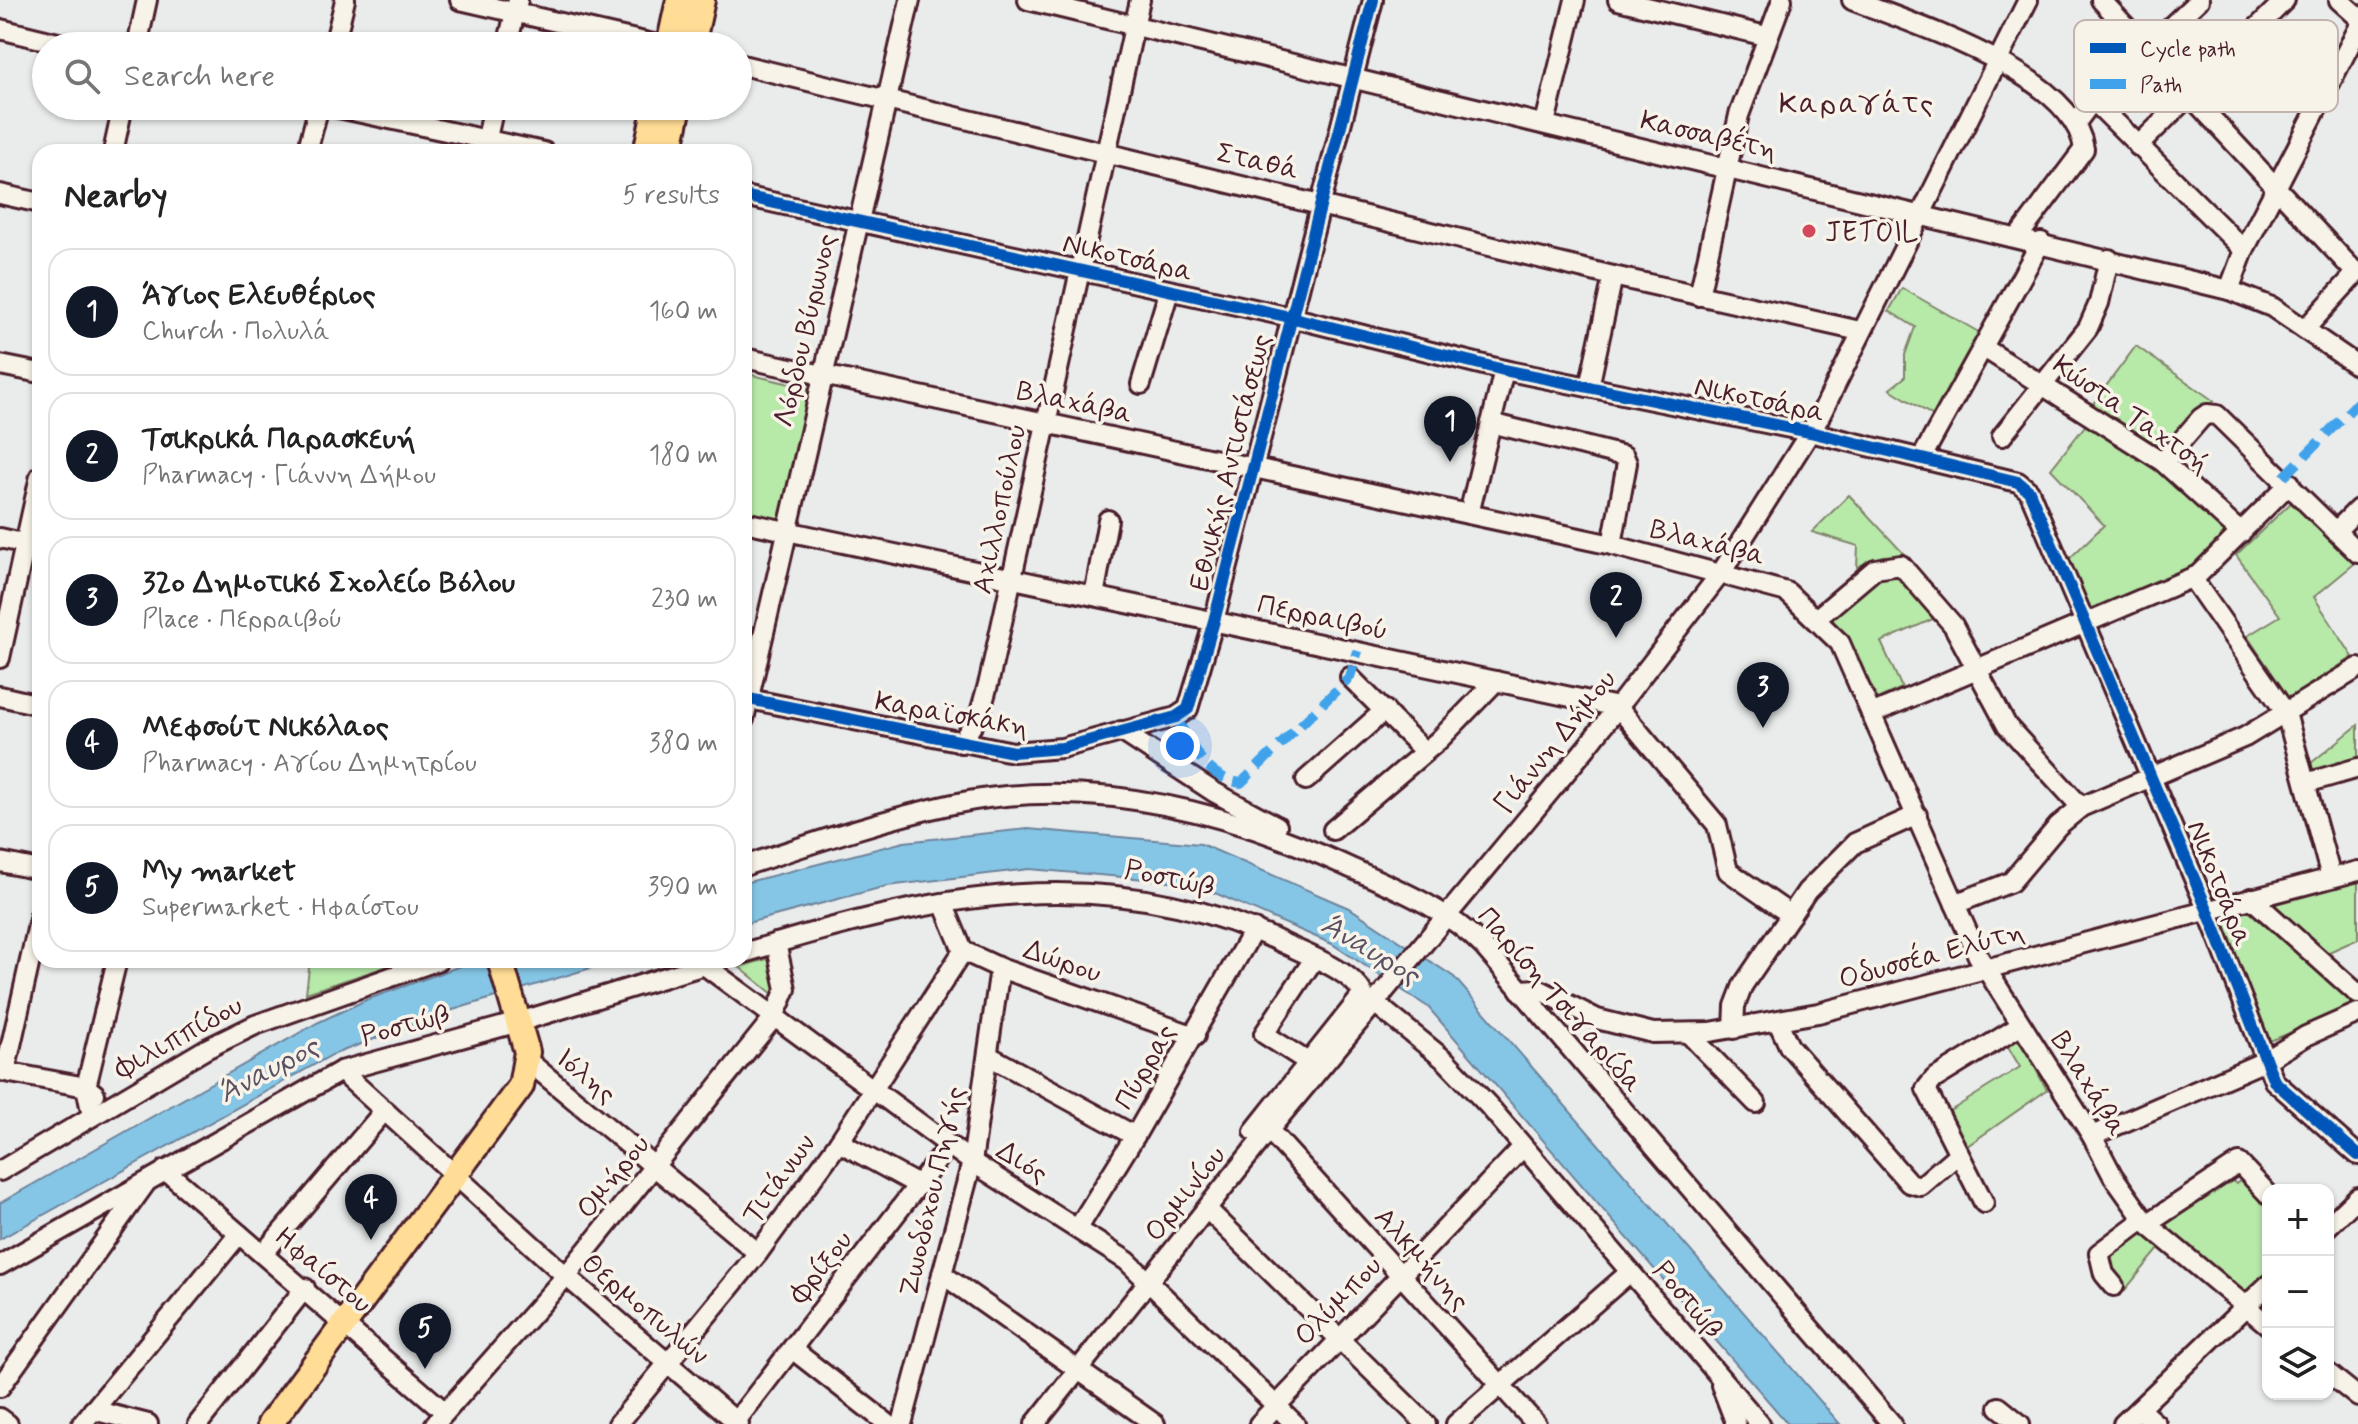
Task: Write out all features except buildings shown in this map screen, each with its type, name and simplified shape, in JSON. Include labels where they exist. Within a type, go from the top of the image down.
[{"type":"main road","points":[[672,32],[679,0]]},
{"type":"main road","points":[[695,32],[702,0]]},
{"type":"main road","points":[[648,144],[653,120]]},
{"type":"main road","points":[[671,144],[676,120]]},
{"type":"main road","points":[[270,1424],[521,1086],[528,1061],[502,968]]},
{"type":"street","points":[[140,32],[147,0]]},
{"type":"street","points":[[337,32],[345,0]]},
{"type":"street","points":[[460,0],[516,6],[611,32]]},
{"type":"street","name":"Λόρδου Βύρωνος","points":[[752,675],[910,0]]},
{"type":"street","name":"Κασσαβέτη","points":[[1028,0],[2041,242],[2229,290],[2272,307],[2358,366]]},
{"type":"street","name":"Αχιλλοπούλου","points":[[961,743],[980,713],[1140,0]]},
{"type":"street","name":"Εθνικής Αντιστάσεως","points":[[1191,703],[1373,0]]},
{"type":"street","points":[[1545,123],[1575,0]]},
{"type":"street","points":[[1618,0],[1766,36]]},
{"type":"street","points":[[1699,296],[1739,115],[1782,0]]},
{"type":"street","points":[[1852,0],[1997,59],[2065,109],[2075,124],[2084,149],[2018,237]]},
{"type":"street","name":"Γιάννη Δήμου","points":[[1378,1001],[1618,707],[1721,573],[1810,432],[2028,0]]},
{"type":"street","points":[[2101,0],[2119,20]]},
{"type":"street","points":[[2178,20],[2199,0]]},
{"type":"street","points":[[2265,20],[2285,0]]},
{"type":"street","points":[[2339,0],[2358,17]]},
{"type":"street","points":[[510,32],[516,6]]},
{"type":"street","points":[[0,29],[32,37]]},
{"type":"street","points":[[2338,67],[2358,29]]},
{"type":"street","name":"Σταθά","points":[[752,67],[1613,276],[1860,331]]},
{"type":"street","points":[[2075,124],[2084,112]]},
{"type":"street","points":[[2105,112],[2244,250]]},
{"type":"street","points":[[2138,146],[2173,112]]},
{"type":"street","points":[[2207,112],[2357,272],[2306,328]]},
{"type":"street","points":[[2229,290],[2244,250],[2314,112]]},
{"type":"street","points":[[115,144],[120,120]]},
{"type":"street","points":[[309,144],[315,120]]},
{"type":"street","points":[[384,120],[477,144]]},
{"type":"street","points":[[485,144],[491,120]]},
{"type":"street","points":[[0,194],[32,201]]},
{"type":"street","name":"Νικοτσάρα","points":[[752,198],[1290,317],[1504,370],[1810,432],[2018,482],[2029,491],[2207,909],[2265,1061],[2278,1087],[2358,1155]]},
{"type":"street","points":[[1921,459],[2041,242]]},
{"type":"street","points":[[2002,436],[2088,328],[2099,303],[2109,259]]},
{"type":"street","points":[[1589,387],[1613,276]]},
{"type":"street","points":[[1141,384],[1169,291]]},
{"type":"street","name":"Κώστα Ταχτσή","points":[[1984,348],[2163,462],[2241,533]]},
{"type":"street","name":"Βλαχάβα","points":[[752,360],[1612,545],[1781,589],[1817,618],[1840,643],[1984,969],[2145,1222],[2262,1320]]},
{"type":"street","points":[[0,365],[32,371]]},
{"type":"street","points":[[1469,514],[1504,370]]},
{"type":"street","points":[[2163,462],[2201,418],[2213,413],[2290,483],[2358,553]]},
{"type":"street","points":[[1491,423],[1624,456],[1627,463],[1612,545]]},
{"type":"street","points":[[1871,714],[2192,578],[2290,483]]},
{"type":"street","points":[[2336,531],[2358,509]]},
{"type":"street","points":[[1094,596],[1108,520]]},
{"type":"street","name":"Περραιβού","points":[[752,524],[1618,707]]},
{"type":"street","points":[[0,538],[32,545]]},
{"type":"street","points":[[0,658],[32,548]]},
{"type":"street","points":[[1817,618],[1875,569],[1901,565],[1950,620],[2007,726],[2081,807]]},
{"type":"street","points":[[2192,578],[2286,713],[2331,877]]},
{"type":"street","points":[[1955,904],[2011,882],[2058,826],[2081,807],[2245,737],[2358,668]]},
{"type":"street","points":[[1350,677],[1424,751]]},
{"type":"street","points":[[1333,830],[1424,751],[1496,681]]},
{"type":"street","points":[[0,696],[32,703]]},
{"type":"street","name":"Καραϊσκάκη","points":[[752,700],[1013,752],[1037,752],[1176,717],[1191,703]]},
{"type":"street","points":[[1618,707],[1717,825],[1728,871],[1791,915]]},
{"type":"street","points":[[1306,780],[1385,710]]},
{"type":"street","points":[[1121,731],[1223,797],[1334,861]]},
{"type":"street","points":[[2306,783],[2358,768]]},
{"type":"street","name":"Παρίση Τσιγαρίδα","points":[[752,864],[955,804],[1083,796],[1129,798],[1204,812],[1262,830],[1334,861],[1444,920],[1483,946],[1892,1424]]},
{"type":"street","points":[[1734,1029],[1735,1006],[1743,985],[1807,891],[1855,843],[1917,815]]},
{"type":"street","points":[[0,862],[32,868]]},
{"type":"street","name":"Οδυσσέα Ελύτη","points":[[1520,990],[1538,989],[1585,1013],[1637,1030],[1689,1034],[1734,1029],[1778,1022],[2358,871]]},
{"type":"street","name":"Ροστώβ","points":[[752,950],[943,903],[1008,893],[1106,892],[1171,903],[1254,929],[1344,976],[1363,994],[1251,1135],[1245,1161]]},
{"type":"street","points":[[2251,898],[2358,994]]},
{"type":"street","points":[[943,903],[963,951]]},
{"type":"street","name":"Πύρρας","points":[[1078,1228],[1195,1036],[1254,929]]},
{"type":"street","name":"Ομήρου","points":[[440,1418],[566,1276],[774,1017],[786,989],[776,943]]},
{"type":"street","points":[[32,949],[2,1072],[86,1087],[111,1105]]},
{"type":"street","name":"Δώρου","points":[[963,951],[1000,968],[1195,1036]]},
{"type":"street","name":"Τιτάνων","points":[[618,1424],[758,1253],[839,1142],[963,951]]},
{"type":"street","points":[[1308,1062],[1264,1034],[1314,959]]},
{"type":"street","points":[[92,1116],[86,1087],[115,968]]},
{"type":"street","name":"Φιλιππίδου","points":[[0,1171],[206,1049],[273,1016],[415,968]]},
{"type":"street","name":"Ροστώβ","points":[[0,1265],[341,1071],[695,968]]},
{"type":"street","name":"Διός","points":[[719,968],[774,1017],[972,1162],[1078,1228],[1149,1282],[1295,1424]]},
{"type":"street","name":"Ζωοδόχου Πηγής","points":[[902,1424],[972,1162],[1000,968]]},
{"type":"street","name":"Ροστώβ","points":[[1378,1001],[1446,1061],[1760,1424]]},
{"type":"street","name":"Ορμινίου","points":[[1035,1424],[1269,1130],[1378,1001]]},
{"type":"street","points":[[1566,1044],[1565,1025],[1585,1013]]},
{"type":"street","points":[[2092,1136],[2265,1061],[2306,1036],[2358,1013]]},
{"type":"street","points":[[1778,1022],[1789,1046],[1914,1186],[1921,1186],[1957,1155]]},
{"type":"street","points":[[1984,1203],[1926,1089],[1934,1079],[2020,1026]]},
{"type":"street","points":[[1689,1034],[1756,1103]]},
{"type":"street","points":[[989,1056],[1135,1136]]},
{"type":"street","name":"Ιόλης","points":[[528,1061],[758,1253]]},
{"type":"street","name":"Θερμοπυλών","points":[[341,1071],[566,1276],[738,1423]]},
{"type":"street","points":[[263,1254],[385,1110]]},
{"type":"street","name":"Αλκμήνης","points":[[1269,1130],[1536,1424]]},
{"type":"street","points":[[839,1142],[918,1185]]},
{"type":"street","name":"Φρίξου","points":[[738,1423],[949,1145]]},
{"type":"street","name":"Ολύμπου","points":[[1259,1424],[1338,1337],[1523,1147]]},
{"type":"street","points":[[2114,1286],[2104,1274],[2099,1253],[2145,1222],[2239,1163],[2262,1188]]},
{"type":"street","name":"Ηφαίστου","points":[[165,1170],[345,1323],[440,1418]]},
{"type":"street","points":[[0,1387],[148,1179]]},
{"type":"street","points":[[2334,1220],[2358,1197]]},
{"type":"street","points":[[1208,1210],[1426,1424]]},
{"type":"street","points":[[87,1417],[239,1234]]},
{"type":"street","points":[[1456,1424],[1630,1272]]},
{"type":"street","points":[[942,1274],[1155,1424]]},
{"type":"street","points":[[198,1424],[305,1288]]},
{"type":"street","points":[[2123,1424],[2262,1291]]},
{"type":"street","points":[[792,1349],[888,1424]]},
{"type":"street","points":[[1719,1378],[1736,1424]]},
{"type":"street","points":[[2334,1378],[2358,1397]]},
{"type":"street","points":[[1999,1407],[2020,1424]]},
{"type":"street","points":[[2139,1409],[2156,1424]]},
{"type":"street","points":[[87,1417],[148,1424]]},
{"type":"street","points":[[0,1418],[8,1424]]},
{"type":"green space","points":[[1902,288],[1982,334],[1935,417],[1890,389],[1905,377],[1905,355],[1915,327],[1889,311]]},
{"type":"green space","points":[[2136,346],[2214,401],[2164,449],[2092,405]]},
{"type":"green space","points":[[752,375],[811,389],[780,524],[752,518]]},
{"type":"green space","points":[[2088,422],[2160,471],[2229,534],[2196,569],[2090,610],[2068,560],[2104,525],[2051,469]]},
{"type":"green space","points":[[1849,495],[1905,555],[1882,556],[1857,567],[1858,546],[1812,532]]},
{"type":"green space","points":[[2295,499],[2354,564],[2314,597],[2353,657],[2289,698],[2247,636],[2280,616],[2236,555]]},
{"type":"green space","points":[[1895,566],[1940,616],[1881,642],[1902,688],[1877,699],[1856,653],[1830,616],[1850,592]]},
{"type":"green space","points":[[2358,725],[2358,762],[2315,776],[2311,763]]},
{"type":"green space","points":[[2358,882],[2358,939],[2320,956],[2264,903]]},
{"type":"green space","points":[[2253,906],[2358,999],[2358,1005],[2270,1041],[2219,917]]},
{"type":"green space","points":[[771,960],[779,988],[773,994],[740,968],[752,968],[752,963]]},
{"type":"green space","points":[[309,968],[383,968],[306,993]]},
{"type":"green space","points":[[2019,1038],[2047,1090],[1960,1151],[1942,1116],[2020,1067],[2007,1045]]},
{"type":"green space","points":[[2227,1176],[2236,1184],[2245,1176],[2262,1192],[2262,1276],[2243,1295],[2157,1224]]},
{"type":"green space","points":[[2139,1228],[2159,1249],[2125,1290],[2108,1271],[2105,1253]]},
{"type":"water","name":"Άναυρος","points":[[1028,829],[1201,844],[1351,909],[1454,977],[1840,1424],[1788,1424],[1428,1007],[1332,944],[1192,883],[1029,869],[887,886],[752,922],[752,881],[904,842]]},
{"type":"water","name":"Άναυρος","points":[[455,968],[591,968],[443,1013],[332,1055],[0,1239],[0,1203],[317,1023],[366,1000]]},
{"type":"marked path","points":[[2284,477],[2358,402]]},
{"type":"marked path","points":[[1176,717],[1209,768],[1218,775],[1241,783],[1350,677],[1358,651]]},
{"type":"cycle path","points":[[752,700],[1013,752],[1062,748],[1176,717],[1188,709],[1214,621],[1373,0]]},
{"type":"cycle path","points":[[752,198],[1290,317],[1504,370],[1810,432],[2018,482],[2029,491],[2207,909],[2274,1081],[2358,1155]]},
{"type":"place","name":"JETOIL","points":[[1809,231]]},
{"type":"place","name":"Άγιος Ελευθέριος","points":[[1450,462]]},
{"type":"place","name":"Τσικρικά Παρασκευή","points":[[1616,638]]},
{"type":"place","name":"32ο Δημοτικό Σχολείο Βόλου","points":[[1763,728]]},
{"type":"place","name":"Μεφσούτ Νικόλαος","points":[[371,1240]]},
{"type":"place","name":"My market","points":[[425,1369]]},
{"type":"district","name":"Καραγάτς","points":[[1857,103]]}]
